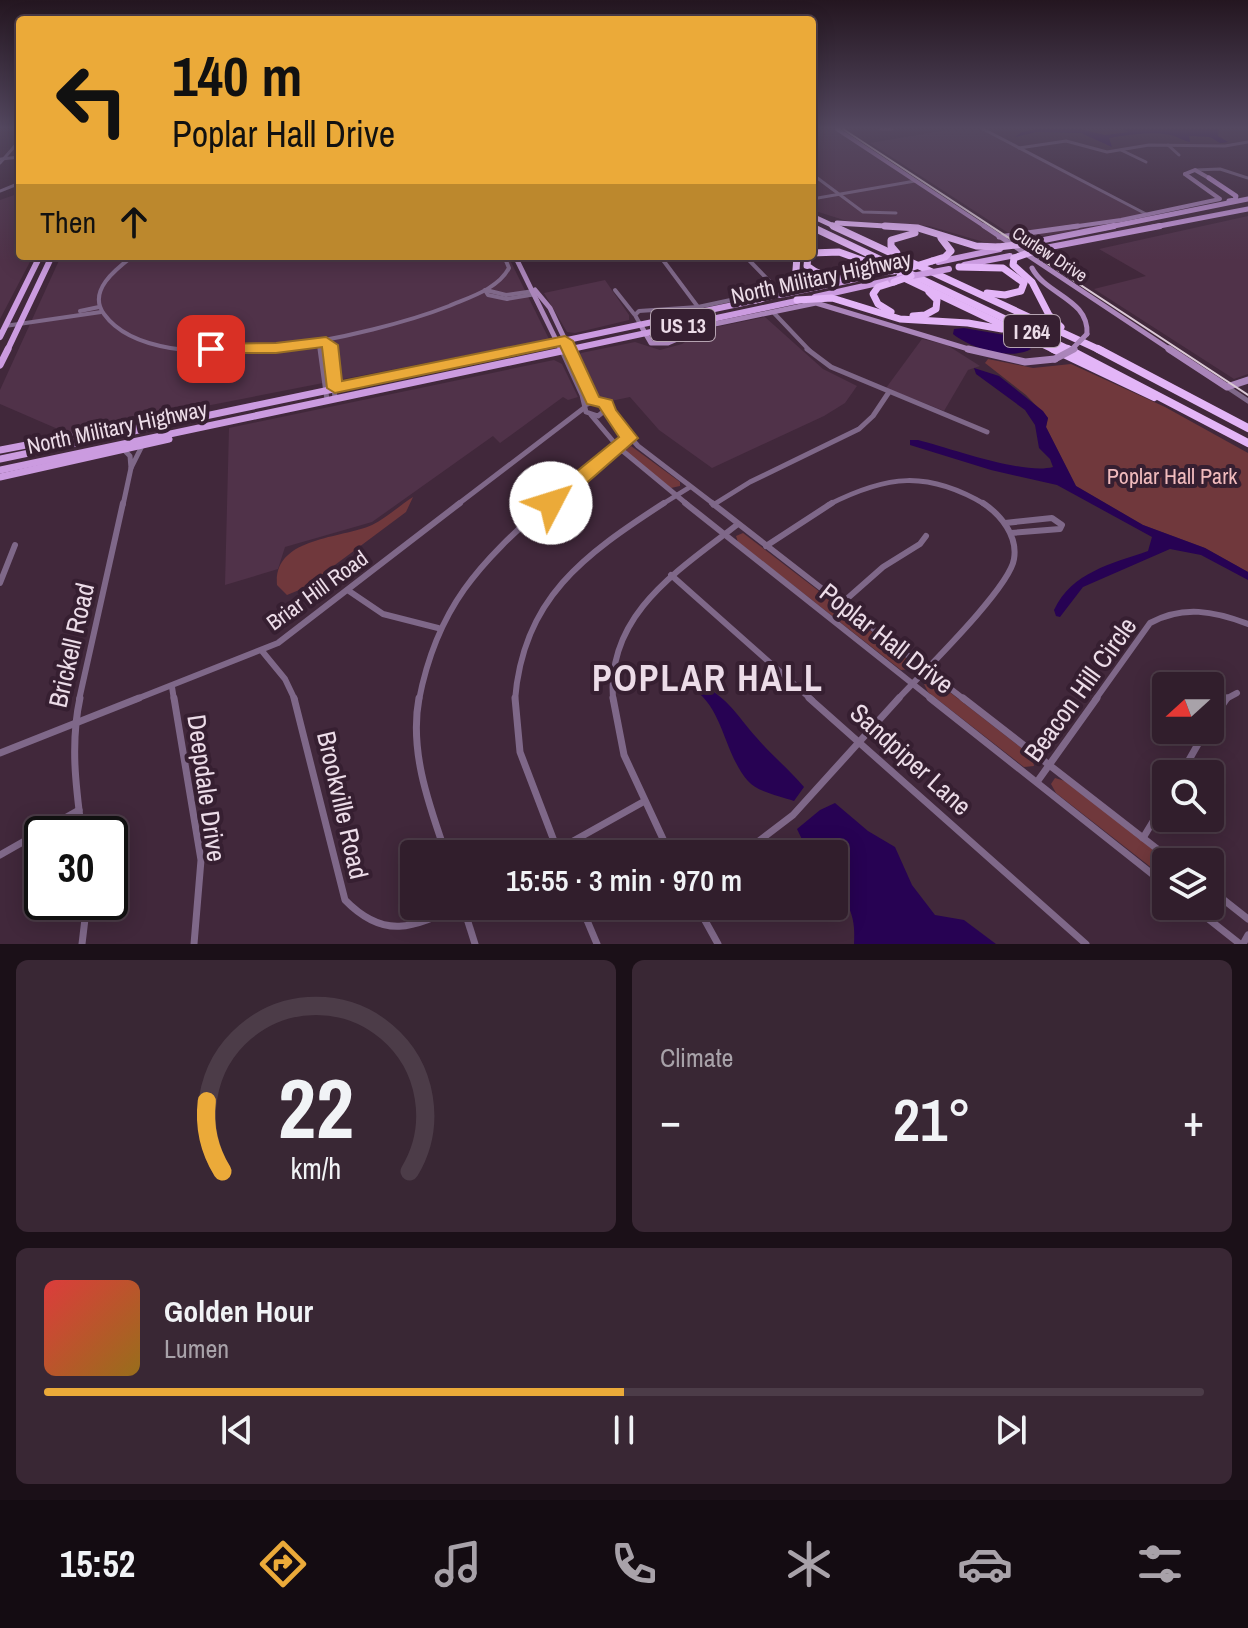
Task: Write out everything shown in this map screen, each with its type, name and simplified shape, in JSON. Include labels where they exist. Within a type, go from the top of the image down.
[{"type":"highway","points":[[816,218],[855,226],[918,228],[971,245],[999,248],[1024,244]]},
{"type":"highway","points":[[816,219],[929,269]]},
{"type":"highway","name":"I 264","points":[[816,219],[1107,358],[1248,430]]},
{"type":"highway","points":[[816,232],[878,271]]},
{"type":"highway","name":"I 264","points":[[816,232],[1089,358],[1248,446]]},
{"type":"highway","points":[[913,267],[934,262],[950,253],[950,245],[942,239],[909,233],[891,240],[891,246],[894,251],[929,269],[951,280],[1109,354]]},
{"type":"highway","points":[[1042,249],[1012,257],[1013,265],[1032,282],[1053,319],[1070,333],[1248,430]]},
{"type":"highway","points":[[816,253],[836,250],[1056,354]]},
{"type":"highway","points":[[756,300],[789,291],[797,284],[800,277],[798,260]]},
{"type":"highway","points":[[808,260],[809,269],[829,278],[844,279],[878,271]]},
{"type":"highway","points":[[951,280],[982,292],[1002,295],[1015,294],[1024,288],[1021,277],[1005,268],[989,264],[959,267]]},
{"type":"highway","points":[[896,277],[933,295],[937,300],[936,309],[916,316],[885,309],[875,301],[874,292],[882,285],[896,277],[911,276]]},
{"type":"highway","points":[[797,300],[832,298],[900,319],[988,326],[1155,398],[1248,446]]},
{"type":"main road","points":[[1209,178],[1236,197],[1213,206]]},
{"type":"main road","points":[[1229,189],[1248,199]]},
{"type":"main road","points":[[1024,244],[1248,199]]},
{"type":"main road","points":[[1042,249],[1248,210]]},
{"type":"main road","name":"North Military Highway","points":[[934,262],[999,248]]},
{"type":"main road","name":"North Military Highway","points":[[911,276],[1012,257]]},
{"type":"main road","points":[[0,337],[38,260]]},
{"type":"main road","points":[[0,365],[50,260]]},
{"type":"main road","name":"North Military Highway","points":[[0,459],[335,388],[727,316],[896,277],[913,267]]},
{"type":"main road","name":"North Military Highway","points":[[0,470],[331,399],[640,324],[878,271]]},
{"type":"main road","points":[[727,316],[773,312]]},
{"type":"main road","points":[[0,448],[153,419],[209,414]]},
{"type":"main road","points":[[0,479],[142,446],[239,419]]},
{"type":"street","name":"Curlew Drive","points":[[903,173],[1036,264],[1248,401]]},
{"type":"street","points":[[1070,173],[1150,215]]},
{"type":"street","points":[[1200,173],[1229,189]]},
{"type":"street","points":[[1185,174],[1209,178]]},
{"type":"street","points":[[999,237],[1150,215],[1220,199],[1215,192],[1189,181],[1185,174]]},
{"type":"street","points":[[816,177],[863,212],[896,213]]},
{"type":"street","points":[[816,198],[915,181]]},
{"type":"street","points":[[128,260],[112,273],[101,288],[100,309],[114,329],[161,344],[223,349],[326,342],[413,319],[485,290],[504,278],[509,268],[506,260]]},
{"type":"street","points":[[517,260],[593,400]]},
{"type":"street","points":[[663,260],[698,307]]},
{"type":"street","points":[[635,315],[645,310],[698,307],[771,292],[774,288],[749,260]]},
{"type":"street","points":[[615,290],[635,315],[651,343],[663,344],[710,325],[807,304],[827,304],[999,358],[1025,362],[1075,348],[1087,334],[1088,324],[1082,312],[1041,281],[1036,264]]},
{"type":"street","points":[[485,290],[488,295],[502,299],[535,292]]},
{"type":"street","points":[[6,324],[100,309]]},
{"type":"street","points":[[773,312],[822,362],[852,378],[987,432]]},
{"type":"street","points":[[331,350],[334,343],[345,338]]},
{"type":"street","points":[[326,342],[331,350],[335,388],[331,399]]},
{"type":"street","points":[[326,342],[321,351],[325,390],[331,399]]},
{"type":"street","points":[[563,345],[589,415]]},
{"type":"street","points":[[294,346],[315,347],[321,351]]},
{"type":"street","points":[[1227,387],[1248,380]]},
{"type":"street","points":[[713,505],[750,482],[859,429],[873,416],[889,392]]},
{"type":"street","points":[[578,415],[598,416],[607,411],[604,402],[593,400],[584,406]]},
{"type":"street","name":"Briar Hill Road","points":[[0,753],[262,651],[290,636],[578,415],[584,406]]},
{"type":"street","name":"Poplar Hall Drive","points":[[607,411],[629,438],[690,487],[1156,848]]},
{"type":"street","name":"Poplar Hall Drive","points":[[589,415],[618,447],[677,496],[1152,874]]},
{"type":"street","points":[[441,840],[425,793],[417,746],[421,679],[438,628],[456,596],[480,566],[629,438]]},
{"type":"street","name":"Brickell Road","points":[[80,816],[74,724],[131,468],[142,446]]},
{"type":"street","points":[[124,450],[130,456],[131,468]]},
{"type":"street","points":[[760,840],[793,815],[925,669],[1009,572],[1015,557],[1004,523],[982,503],[955,488],[932,481],[899,479],[881,482],[857,493],[795,525],[766,546]]},
{"type":"street","points":[[551,840],[519,748],[515,707],[524,649],[546,601],[570,572],[690,487]]},
{"type":"street","points":[[1004,523],[1052,518],[1062,525],[1060,529],[1010,534]]},
{"type":"street","points":[[663,840],[643,802],[618,740],[612,700],[614,671],[622,640],[636,614],[671,575],[738,524]]},
{"type":"street","points":[[841,604],[883,567],[920,544],[926,536]]},
{"type":"street","points":[[0,583],[15,545]]},
{"type":"street","name":"Sandpiper Lane","points":[[671,575],[1086,944]]},
{"type":"street","points":[[349,591],[383,614],[438,628]]},
{"type":"street","name":"Beacon Hill Circle","points":[[1037,782],[1150,623],[1167,614],[1198,610],[1248,624]]},
{"type":"street","name":"Brookville Road","points":[[262,651],[285,679],[299,708],[345,900],[363,917],[396,929],[431,920]]},
{"type":"street","name":"Deepdale Drive","points":[[172,687],[201,860],[194,944]]},
{"type":"street","points":[[1224,701],[1237,693]]},
{"type":"street","points":[[578,840],[643,802]]},
{"type":"street","points":[[0,855],[79,810]]},
{"type":"street","points":[[1143,838],[1152,823]]},
{"type":"street","points":[[1224,900],[1248,919]]},
{"type":"street","points":[[82,944],[85,920]]},
{"type":"street","points":[[466,920],[475,944]]},
{"type":"street","points":[[587,920],[597,944]]},
{"type":"street","points":[[705,920],[718,944]]},
{"type":"street","points":[[1210,920],[1242,944],[1248,935]]},
{"type":"shaded area","points":[[816,173],[901,173],[1007,244],[994,245],[929,226],[847,221],[816,211]]},
{"type":"shaded area","points":[[916,173],[1065,173],[1151,218],[1019,240]]},
{"type":"shaded area","points":[[16,194],[16,260],[31,260],[0,319],[0,200]]},
{"type":"shaded area","points":[[1248,216],[1248,374],[1234,379],[1094,289],[1146,276],[1099,249]]},
{"type":"shaded area","points":[[59,260],[510,260],[549,339],[67,433],[0,404],[0,390]]},
{"type":"shaded area","points":[[605,280],[629,315],[629,320],[575,333],[567,332],[544,293]]},
{"type":"shaded area","points":[[765,317],[823,369],[857,386],[845,403],[824,416],[712,468],[659,430],[630,397],[611,401],[597,396],[577,358],[581,353],[635,342],[660,350],[682,344],[702,330]]},
{"type":"shaded area","points":[[954,329],[1005,335],[1031,349],[1012,354],[980,348],[953,334]]},
{"type":"shaded area","points":[[922,339],[947,345],[980,366],[968,370],[944,411],[886,388]]},
{"type":"shaded area","points":[[554,360],[562,364],[578,397],[568,400],[563,397],[500,443],[493,436],[372,522],[285,547],[278,569],[225,585],[229,428]]},
{"type":"shaded area","points":[[974,368],[999,376],[1043,411],[1048,418],[1046,427],[1076,486],[1143,525],[1205,548],[1248,572],[1248,580],[1201,555],[1170,549],[1083,587],[1060,617],[1056,616],[1054,610],[1071,587],[1094,571],[1148,551],[1152,537],[1057,485],[991,470],[910,445],[910,440],[918,440],[1006,464],[1053,467],[1039,448],[1035,425],[1025,410],[976,374]]},
{"type":"shaded area","points":[[695,684],[722,698],[804,787],[794,801],[763,791],[748,781],[733,757],[709,704],[689,687]]},
{"type":"shaded area","points":[[835,803],[868,831],[895,847],[912,885],[935,915],[964,920],[996,944],[854,944],[854,927],[848,906],[848,840],[802,840],[797,829],[820,810]]},
{"type":"green space","name":"Poplar Hall Park","points":[[988,359],[1033,368],[1071,364],[1165,407],[1248,453],[1248,572],[1205,548],[1143,525],[1076,486],[1046,427],[1048,418],[1026,395],[985,363]]},
{"type":"green space","points":[[631,446],[680,482],[680,486],[671,488],[627,453]]},
{"type":"green space","points":[[413,497],[406,512],[304,588],[287,595],[277,585],[279,569],[286,557],[297,549],[311,542],[372,525]]},
{"type":"green space","points":[[743,533],[910,661],[910,669],[901,670],[738,542],[736,536]]},
{"type":"green space","points":[[926,680],[934,680],[1032,756],[1034,766],[1024,767],[928,692],[924,684]]},
{"type":"green space","points":[[1055,778],[1065,781],[1152,848],[1152,868],[1056,793],[1051,784]]},
{"type":"tram line","points":[[910,173],[1248,395]]},
{"type":"district","name":"POPLAR HALL","points":[[708,678]]},
{"type":"route","points":[[211,349],[276,348],[326,342],[330,345],[335,388],[565,341],[593,400],[606,404],[607,411],[629,438],[551,503]]}]
